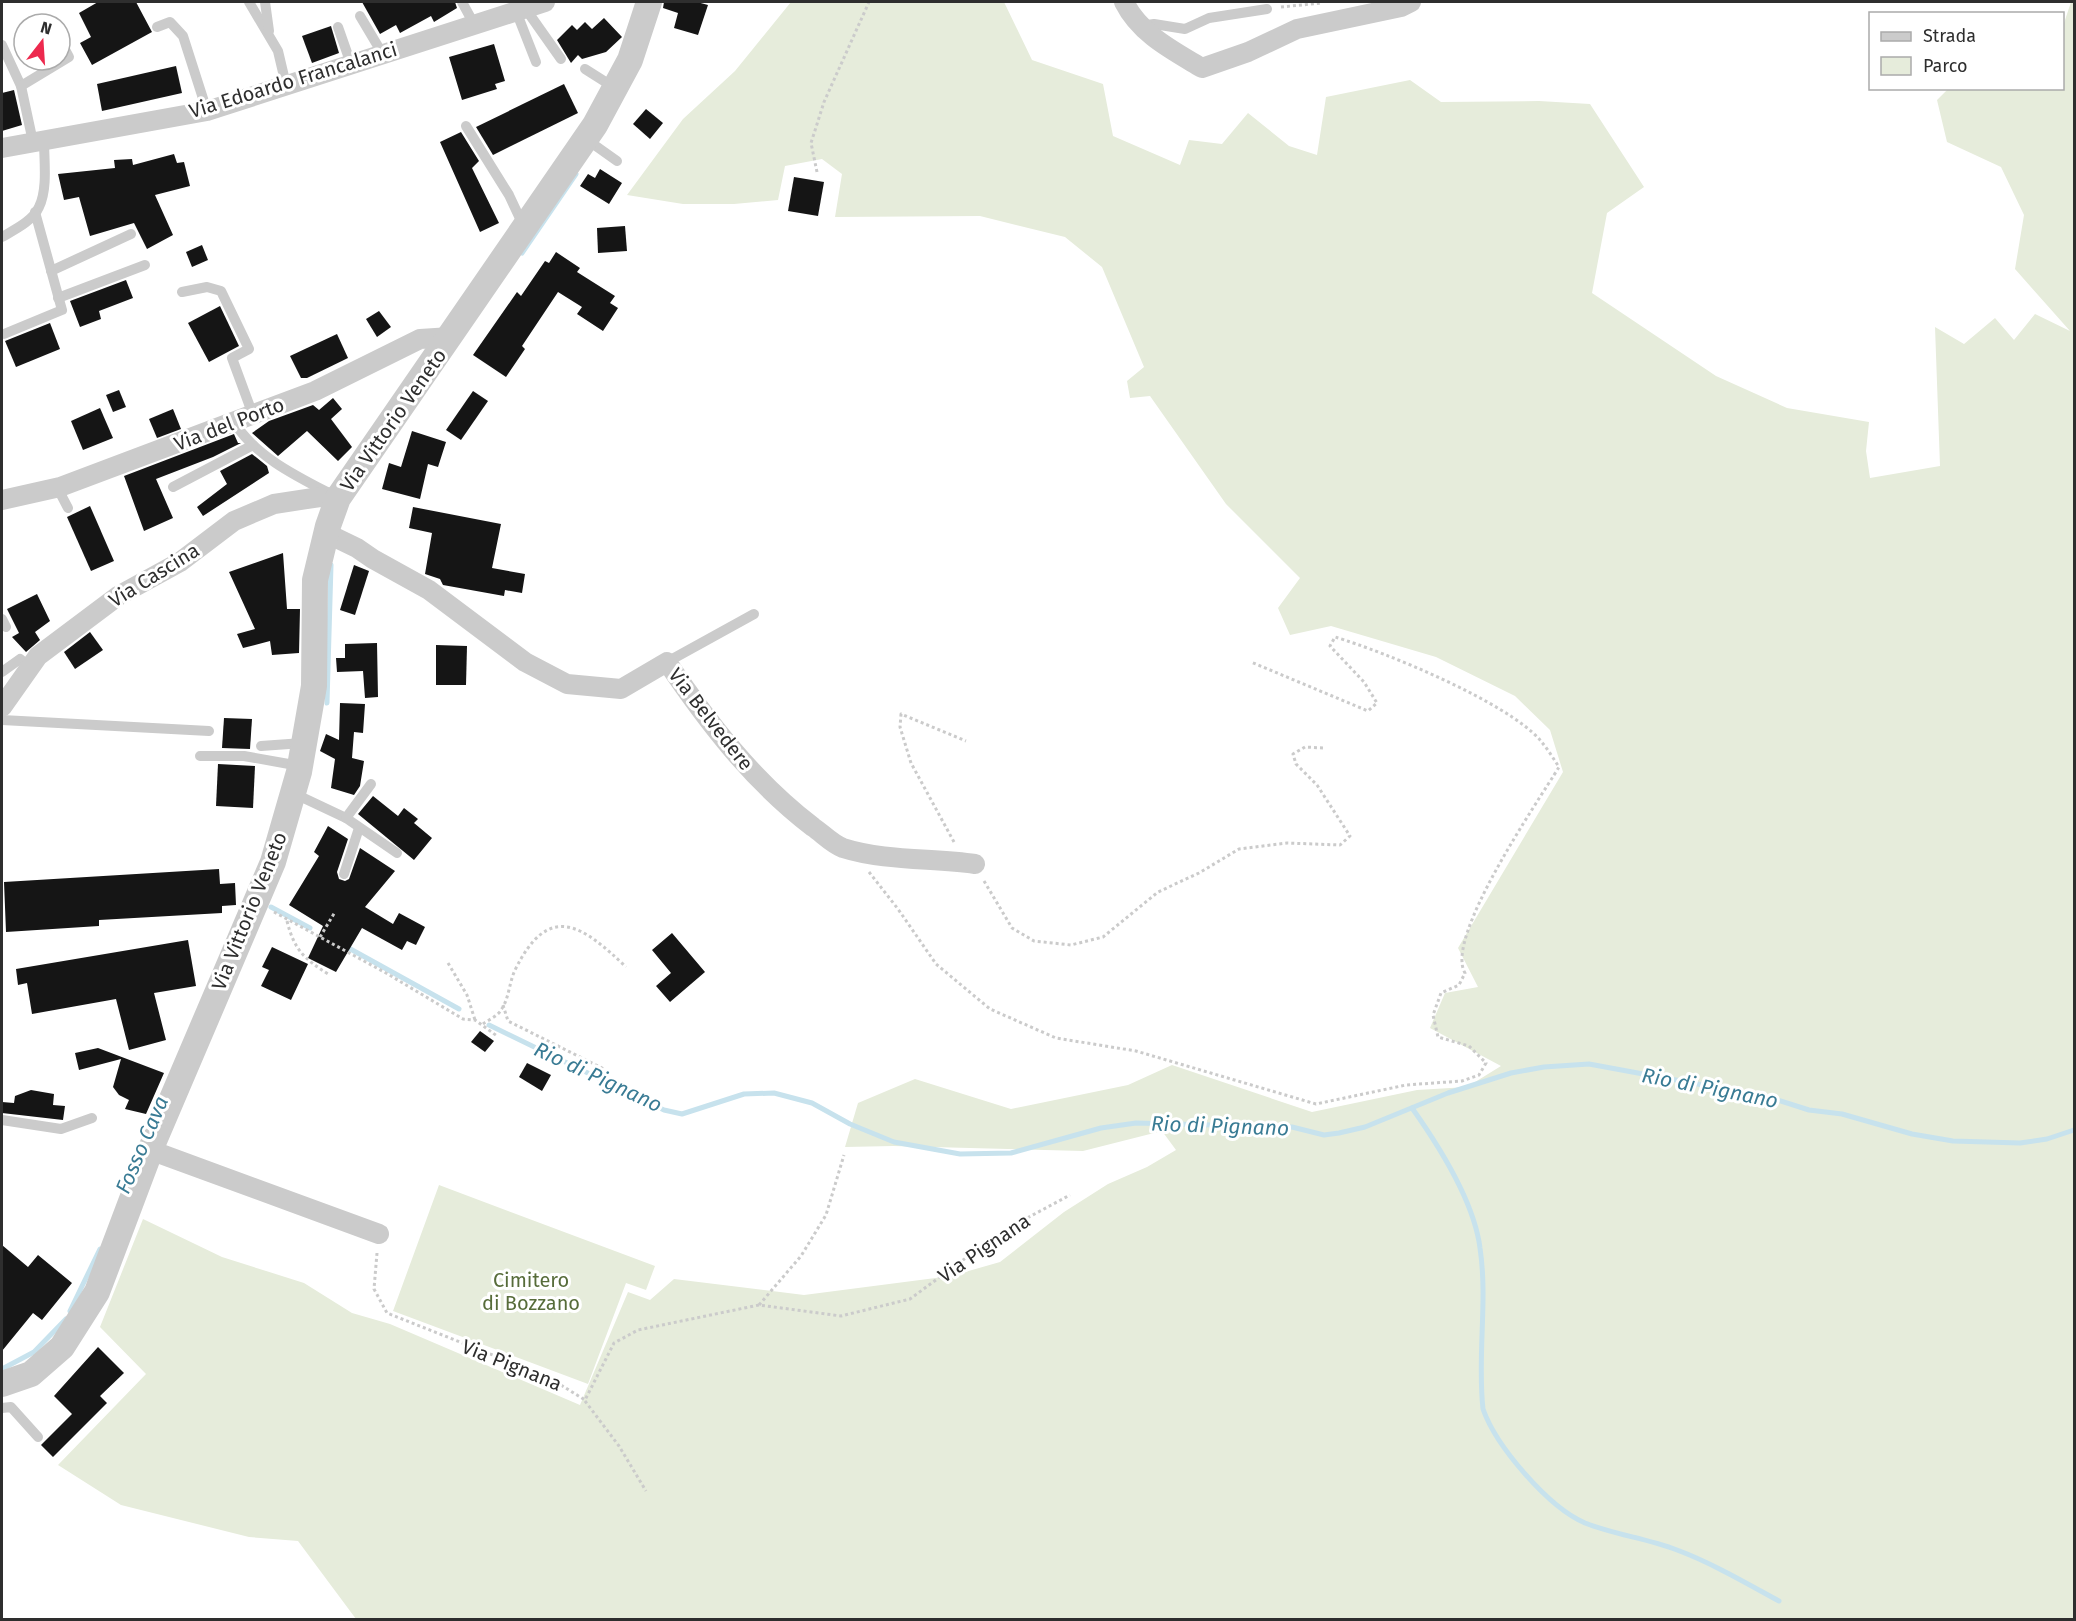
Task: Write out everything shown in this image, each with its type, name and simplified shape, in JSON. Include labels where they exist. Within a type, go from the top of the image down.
[{"type":"street","name":"Via Edoardo Francalanci","points":[[2,148],[207,111],[382,52],[545,2]]},
{"type":"street","name":"Via Vittorio Veneto","points":[[2,1384],[31,1374],[62,1347],[97,1292],[150,1150],[273,862],[302,755],[314,687],[315,580],[326,533],[338,498],[525,228],[592,143],[615,88],[630,60],[649,2]]},
{"type":"street","points":[[1124,2],[1133,20],[1140,26],[1166,46],[1202,68],[1248,52],[1297,29],[1401,7],[1411,2]]},
{"type":"street","name":"Via del Porto","points":[[2,500],[57,487],[315,392],[420,339],[451,337]]},
{"type":"street","name":"Via Cascina","points":[[2,706],[38,656],[118,596],[180,562],[234,521],[274,504],[320,497],[338,498]]},
{"type":"street","name":"Via Belvedere","points":[[326,533],[357,548],[429,590],[525,662],[567,684],[621,689],[667,662],[701,711],[739,759],[806,821],[840,847],[871,854],[975,864]]},
{"type":"street","points":[[150,1150],[379,1234]]},
{"type":"lane","points":[[249,2],[278,51],[286,85]]},
{"type":"lane","points":[[265,2],[270,38]]},
{"type":"lane","points":[[462,2],[474,24]]},
{"type":"lane","points":[[520,9],[561,59]]},
{"type":"lane","points":[[520,9],[536,62]]},
{"type":"lane","points":[[1140,26],[1154,24],[1185,29],[1209,18],[1267,9]]},
{"type":"lane","points":[[360,16],[382,52]]},
{"type":"lane","points":[[157,27],[170,22],[183,36],[207,111]]},
{"type":"lane","points":[[338,27],[351,64]]},
{"type":"lane","points":[[2,45],[21,86],[38,141],[44,176],[39,208],[26,222],[2,237]]},
{"type":"lane","points":[[585,69],[615,88]]},
{"type":"lane","points":[[21,86],[44,72]]},
{"type":"lane","points":[[466,126],[510,195],[525,228]]},
{"type":"lane","points":[[592,143],[617,161]]},
{"type":"lane","points":[[4,334],[62,310],[35,212]]},
{"type":"lane","points":[[51,271],[131,234]]},
{"type":"lane","points":[[58,298],[145,265]]},
{"type":"lane","points":[[182,292],[207,287],[221,291],[249,349],[232,358],[253,415]]},
{"type":"lane","points":[[234,422],[243,437],[253,445],[299,478],[338,498]]},
{"type":"lane","points":[[173,487],[253,445]]},
{"type":"lane","points":[[57,487],[68,508]]},
{"type":"lane","points":[[667,662],[754,614]]},
{"type":"lane","points":[[2,672],[20,659],[30,667]]},
{"type":"lane","points":[[2,720],[208,732]]},
{"type":"lane","points":[[261,746],[302,755]]},
{"type":"lane","points":[[200,756],[302,755]]},
{"type":"lane","points":[[346,818],[371,784]]},
{"type":"lane","points":[[293,793],[346,818],[397,852]]},
{"type":"lane","points":[[344,874],[359,828]]},
{"type":"lane","points":[[2,1120],[61,1129],[92,1118]]},
{"type":"lane","points":[[2,1408],[11,1407],[38,1437]]},
{"type":"path","points":[[817,172],[810,143],[824,102],[869,2]]},
{"type":"path","points":[[840,847],[863,864],[936,964],[990,1009],[1056,1038],[1136,1051],[1316,1104],[1406,1085],[1462,1081],[1479,1075],[1486,1063],[1469,1046],[1438,1037],[1432,1015],[1441,993],[1459,985],[1465,973],[1461,966],[1464,939],[1477,903],[1558,767],[1540,739],[1503,711],[1447,682],[1362,645],[1335,637],[1330,646],[1364,682],[1377,703],[1368,711],[1251,662]]},
{"type":"path","points":[[966,741],[901,714],[900,727],[911,763],[952,840],[975,864],[1012,928],[1034,941],[1071,945],[1102,937],[1158,892],[1199,873],[1239,849],[1287,843],[1340,845],[1350,836],[1317,785],[1296,764],[1293,754],[1305,747],[1323,748]]},
{"type":"path","points":[[255,903],[320,937],[463,1019],[475,1020],[497,1036]]},
{"type":"path","points":[[320,937],[335,912]]},
{"type":"path","points":[[287,920],[292,941],[306,960],[328,974]]},
{"type":"path","points":[[482,1025],[501,1011],[515,971],[530,945],[544,932],[561,926],[584,931],[626,966]]},
{"type":"path","points":[[448,963],[466,995],[475,1020]]},
{"type":"path","points":[[503,1005],[508,1021],[604,1069]]},
{"type":"path","points":[[759,1305],[801,1256],[826,1215],[844,1155]]},
{"type":"path","name":"Via Pignana","points":[[379,1234],[374,1289],[387,1313],[548,1377],[585,1400],[614,1343],[638,1330],[759,1305],[841,1316],[910,1299],[1001,1232],[1070,1196]]},
{"type":"path","points":[[585,1400],[619,1446],[645,1491]]},
{"type":"green space","points":[[791,2],[1004,2],[1032,60],[1103,84],[1113,136],[1180,165],[1189,140],[1222,144],[1248,113],[1289,146],[1317,155],[1326,97],[1410,80],[1441,102],[1539,101],[1590,104],[1644,187],[1607,213],[1592,293],[1716,376],[1787,408],[1869,422],[1866,451],[1870,478],[1940,466],[1935,327],[1964,344],[1995,318],[2014,340],[2035,314],[2070,331],[2015,269],[2024,215],[2001,167],[1947,142],[1937,100],[1947,90],[2064,90],[2064,23],[2071,2],[2074,2],[2074,1619],[356,1619],[298,1541],[249,1537],[121,1505],[58,1465],[146,1374],[100,1327],[143,1219],[222,1257],[304,1283],[352,1313],[390,1324],[580,1405],[628,1292],[650,1300],[674,1279],[804,1295],[951,1276],[1000,1262],[1064,1212],[1108,1184],[1147,1167],[1176,1150],[1162,1131],[1083,1151],[893,1146],[845,1147],[858,1103],[915,1079],[1011,1109],[1128,1085],[1172,1065],[1312,1112],[1417,1090],[1467,1087],[1501,1066],[1430,1028],[1445,993],[1478,987],[1458,948],[1563,772],[1550,730],[1515,696],[1436,657],[1331,626],[1290,635],[1278,608],[1300,578],[1226,504],[1150,396],[1130,398],[1127,381],[1144,367],[1102,267],[1065,237],[980,216],[835,217],[842,174],[822,159],[785,166],[778,200],[734,204],[683,204],[627,195],[683,119],[735,71]]},
{"type":"green space","name":"Cimitero di Bozzano","points":[[439,1185],[655,1266],[646,1290],[626,1283],[588,1384],[393,1311]]},
{"type":"building","points":[[98,2],[136,2],[152,32],[92,65],[80,43],[91,37],[79,13]]},
{"type":"building","points":[[362,2],[455,2],[457,8],[434,22],[431,16],[400,33],[396,25],[380,34]]},
{"type":"building","points":[[664,2],[697,2],[708,5],[698,35],[674,28],[678,13],[663,8]]},
{"type":"building","points":[[604,18],[622,37],[606,52],[582,59],[578,55],[571,63],[557,40],[572,25],[577,30],[585,22],[592,29]]},
{"type":"building","points":[[331,26],[339,53],[312,63],[302,36]]},
{"type":"building","points":[[494,44],[505,81],[495,84],[497,89],[462,100],[449,57]]},
{"type":"building","points":[[176,66],[182,93],[102,111],[97,84]]},
{"type":"building","points":[[564,84],[578,113],[493,155],[476,127]]},
{"type":"building","points":[[14,90],[22,125],[2,131],[2,93]]},
{"type":"building","points":[[646,109],[663,123],[650,139],[633,124]]},
{"type":"building","points":[[461,132],[479,161],[472,168],[499,223],[480,232],[440,142]]},
{"type":"building","points":[[174,154],[177,163],[184,162],[190,186],[155,195],[173,235],[147,249],[134,223],[90,236],[79,197],[64,200],[58,174],[115,168],[114,160],[132,159],[133,165]]},
{"type":"building","points":[[600,169],[622,183],[609,204],[580,186],[588,174],[595,178]]},
{"type":"building","points":[[794,177],[824,182],[818,216],[788,211]]},
{"type":"building","points":[[625,226],[627,251],[598,253],[597,228]]},
{"type":"building","points":[[202,245],[208,260],[192,267],[186,252]]},
{"type":"building","points":[[556,252],[580,268],[577,272],[615,296],[610,303],[618,308],[603,331],[577,314],[582,307],[558,292],[522,346],[525,349],[506,377],[473,355],[517,292],[521,296],[545,261],[549,263]]},
{"type":"building","points":[[126,280],[133,298],[99,311],[101,319],[80,327],[70,301]]},
{"type":"building","points":[[220,306],[239,346],[209,362],[188,323]]},
{"type":"building","points":[[379,311],[391,327],[377,337],[366,319]]},
{"type":"building","points":[[50,323],[60,349],[16,367],[5,341]]},
{"type":"building","points":[[337,334],[348,358],[307,378],[301,378],[290,356]]},
{"type":"building","points":[[119,390],[126,407],[113,412],[106,395]]},
{"type":"building","points":[[473,391],[488,401],[461,440],[446,430]]},
{"type":"building","points":[[333,398],[342,409],[331,419],[352,447],[338,461],[307,431],[278,456],[252,433],[269,421],[313,405],[319,410]]},
{"type":"building","points":[[100,408],[113,438],[83,450],[71,421]]},
{"type":"building","points":[[173,409],[181,429],[157,438],[149,419]]},
{"type":"building","points":[[412,431],[446,442],[438,467],[428,464],[420,499],[382,489],[389,463],[401,467]]},
{"type":"building","points":[[234,434],[238,443],[241,443],[213,457],[156,479],[173,518],[144,531],[124,476]]},
{"type":"building","points":[[252,454],[267,466],[269,473],[203,516],[197,507],[227,484],[220,471]]},
{"type":"building","points":[[90,506],[114,561],[91,571],[67,517]]},
{"type":"building","points":[[413,507],[501,524],[492,568],[525,574],[522,593],[505,590],[504,596],[443,585],[440,579],[425,574],[432,533],[409,528]]},
{"type":"building","points":[[283,553],[287,609],[300,609],[299,653],[272,655],[270,641],[243,648],[237,634],[255,629],[229,572]]},
{"type":"building","points":[[354,565],[369,571],[355,615],[340,610]]},
{"type":"building","points":[[37,594],[50,621],[35,632],[40,640],[26,652],[12,637],[19,633],[7,609]]},
{"type":"building","points":[[90,632],[103,650],[75,669],[64,652]]},
{"type":"building","points":[[377,643],[378,697],[365,698],[363,671],[337,672],[336,658],[345,658],[345,644]]},
{"type":"building","points":[[436,645],[467,646],[466,685],[436,685]]},
{"type":"building","points":[[340,703],[365,704],[363,733],[354,732],[352,758],[364,761],[360,786],[354,795],[331,788],[335,759],[320,751],[326,734],[339,740]]},
{"type":"building","points":[[224,718],[252,719],[250,749],[222,748]]},
{"type":"building","points":[[218,764],[255,766],[253,808],[216,806]]},
{"type":"building","points":[[373,796],[398,816],[404,808],[418,819],[414,823],[432,838],[414,860],[358,814]]},
{"type":"building","points":[[328,826],[348,839],[337,872],[339,879],[345,881],[349,879],[360,848],[395,871],[365,907],[393,924],[399,913],[425,927],[416,945],[407,941],[402,950],[362,928],[336,972],[308,958],[323,926],[289,905],[319,856],[314,852]]},
{"type":"building","points":[[219,869],[220,884],[235,883],[236,905],[222,906],[222,913],[99,920],[99,926],[6,932],[4,882]]},
{"type":"building","points":[[672,933],[705,972],[670,1002],[656,986],[671,973],[652,950]]},
{"type":"building","points":[[188,940],[196,986],[154,993],[166,1040],[129,1050],[116,999],[32,1014],[27,983],[18,985],[16,969]]},
{"type":"building","points":[[272,947],[308,964],[291,1000],[261,986],[269,970],[262,967]]},
{"type":"building","points":[[480,1031],[494,1041],[485,1052],[471,1042]]},
{"type":"building","points":[[98,1048],[164,1073],[146,1114],[125,1109],[129,1100],[119,1095],[113,1087],[121,1059],[79,1070],[75,1053]]},
{"type":"building","points":[[527,1063],[551,1075],[542,1091],[519,1077]]},
{"type":"building","points":[[31,1090],[54,1094],[53,1105],[65,1106],[63,1120],[2,1113],[2,1102],[14,1103],[15,1096]]},
{"type":"building","points":[[2,1245],[28,1267],[38,1255],[72,1283],[42,1320],[33,1313],[2,1351]]},
{"type":"building","points":[[98,1347],[124,1373],[100,1396],[107,1403],[53,1457],[41,1445],[72,1414],[54,1396]]},
{"type":"waterway","points":[[522,253],[576,174]]},
{"type":"waterway","points":[[327,703],[331,565]]},
{"type":"waterway","name":"Rio di Pignano","points":[[271,907],[310,928]]},
{"type":"waterway","name":"Rio di Pignano","points":[[345,946],[459,1009]]},
{"type":"waterway","name":"Rio di Pignano","points":[[489,1025],[664,1110],[682,1114],[744,1094],[774,1093],[812,1103],[850,1124],[894,1142],[960,1154],[1011,1153],[1101,1128],[1136,1123],[1292,1127],[1324,1135],[1339,1133],[1365,1127],[1448,1093],[1511,1073],[1544,1067],[1589,1064],[1768,1097],[1809,1110],[1842,1114],[1912,1134],[1953,1141],[2020,1143],[2047,1139],[2074,1130]]},
{"type":"waterway","points":[[1412,1108],[1454,1175],[1471,1212],[1480,1248],[1482,1268],[1481,1389],[1483,1409],[1511,1457],[1555,1504],[1585,1523],[1690,1555],[1779,1601]]},
{"type":"waterway","name":"Fosso Cava","points":[[70,1311],[100,1249]]},
{"type":"waterway","name":"Fosso Cava","points":[[2,1369],[34,1352],[66,1319]]}]
